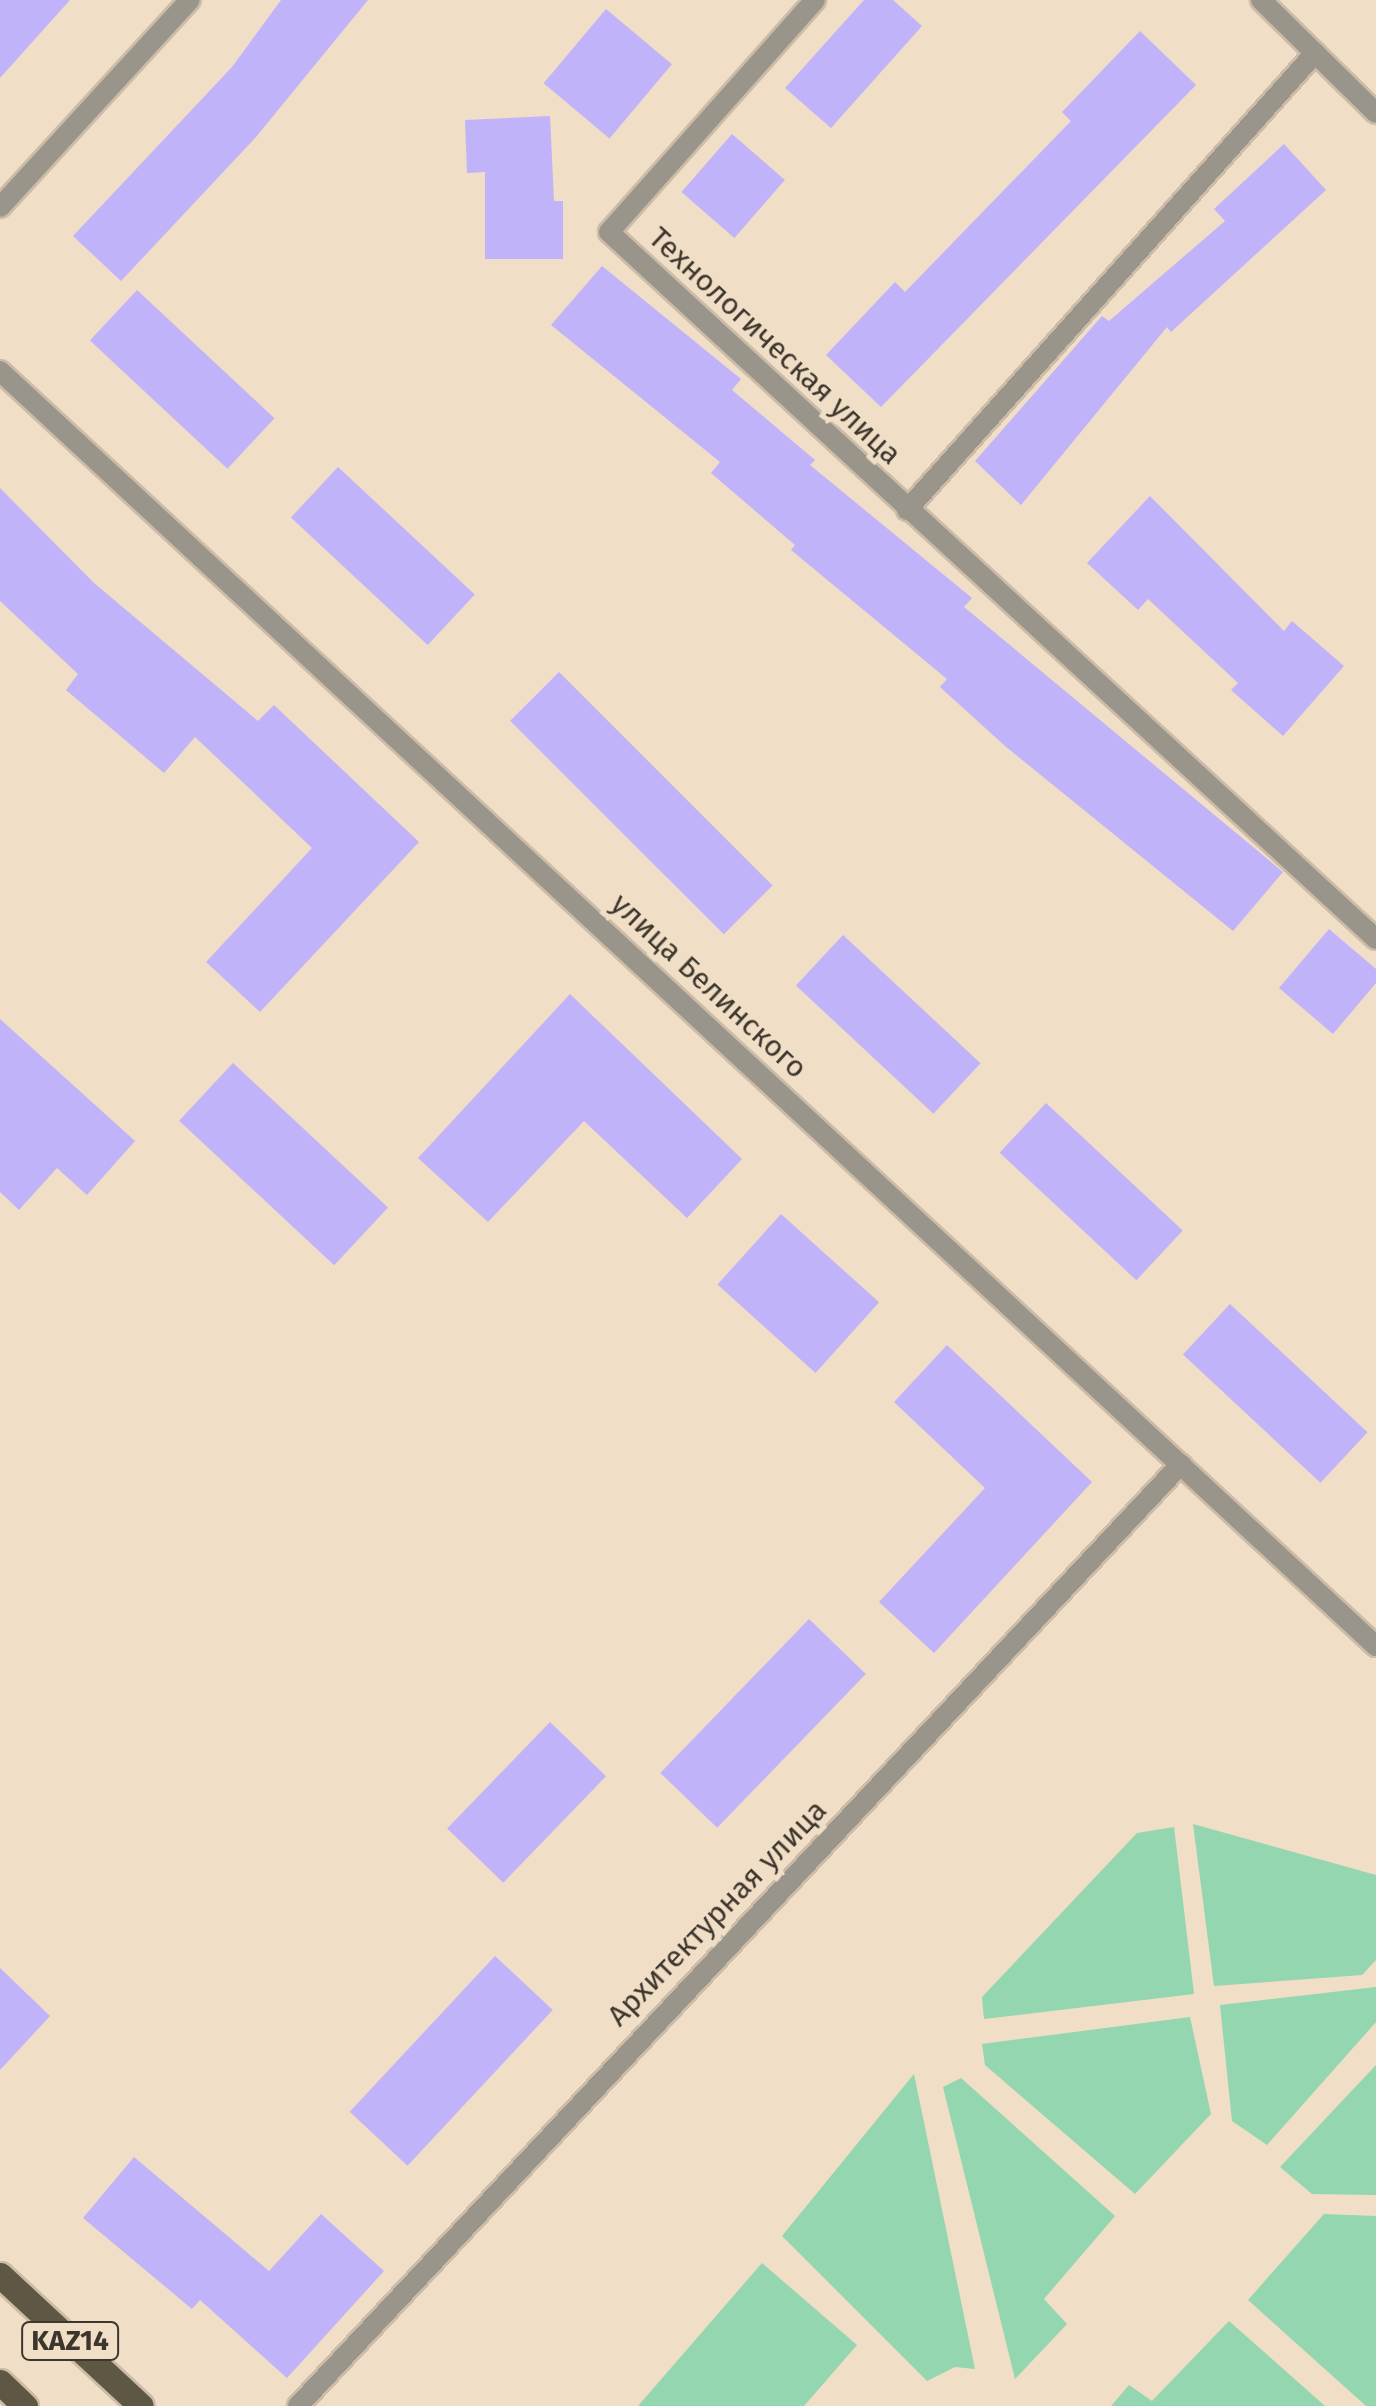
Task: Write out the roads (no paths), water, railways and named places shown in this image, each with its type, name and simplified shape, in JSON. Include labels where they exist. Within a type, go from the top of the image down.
[{"type":"main road","name":"KAZ14","points":[[0,2275],[141,2406]]},
{"type":"main road","name":"KAZ14","points":[[0,2382],[25,2406]]},
{"type":"street","points":[[0,206],[190,0]]},
{"type":"street","name":"Технологическая улица","points":[[815,0],[609,232],[1376,939]]},
{"type":"street","points":[[1260,0],[1376,113]]},
{"type":"street","name":"Технологическая улица","points":[[907,510],[1315,53]]},
{"type":"street","name":"улица Белинского","points":[[0,371],[1376,1646]]},
{"type":"street","name":"Архитектурная улица","points":[[298,2406],[1181,1464]]}]
